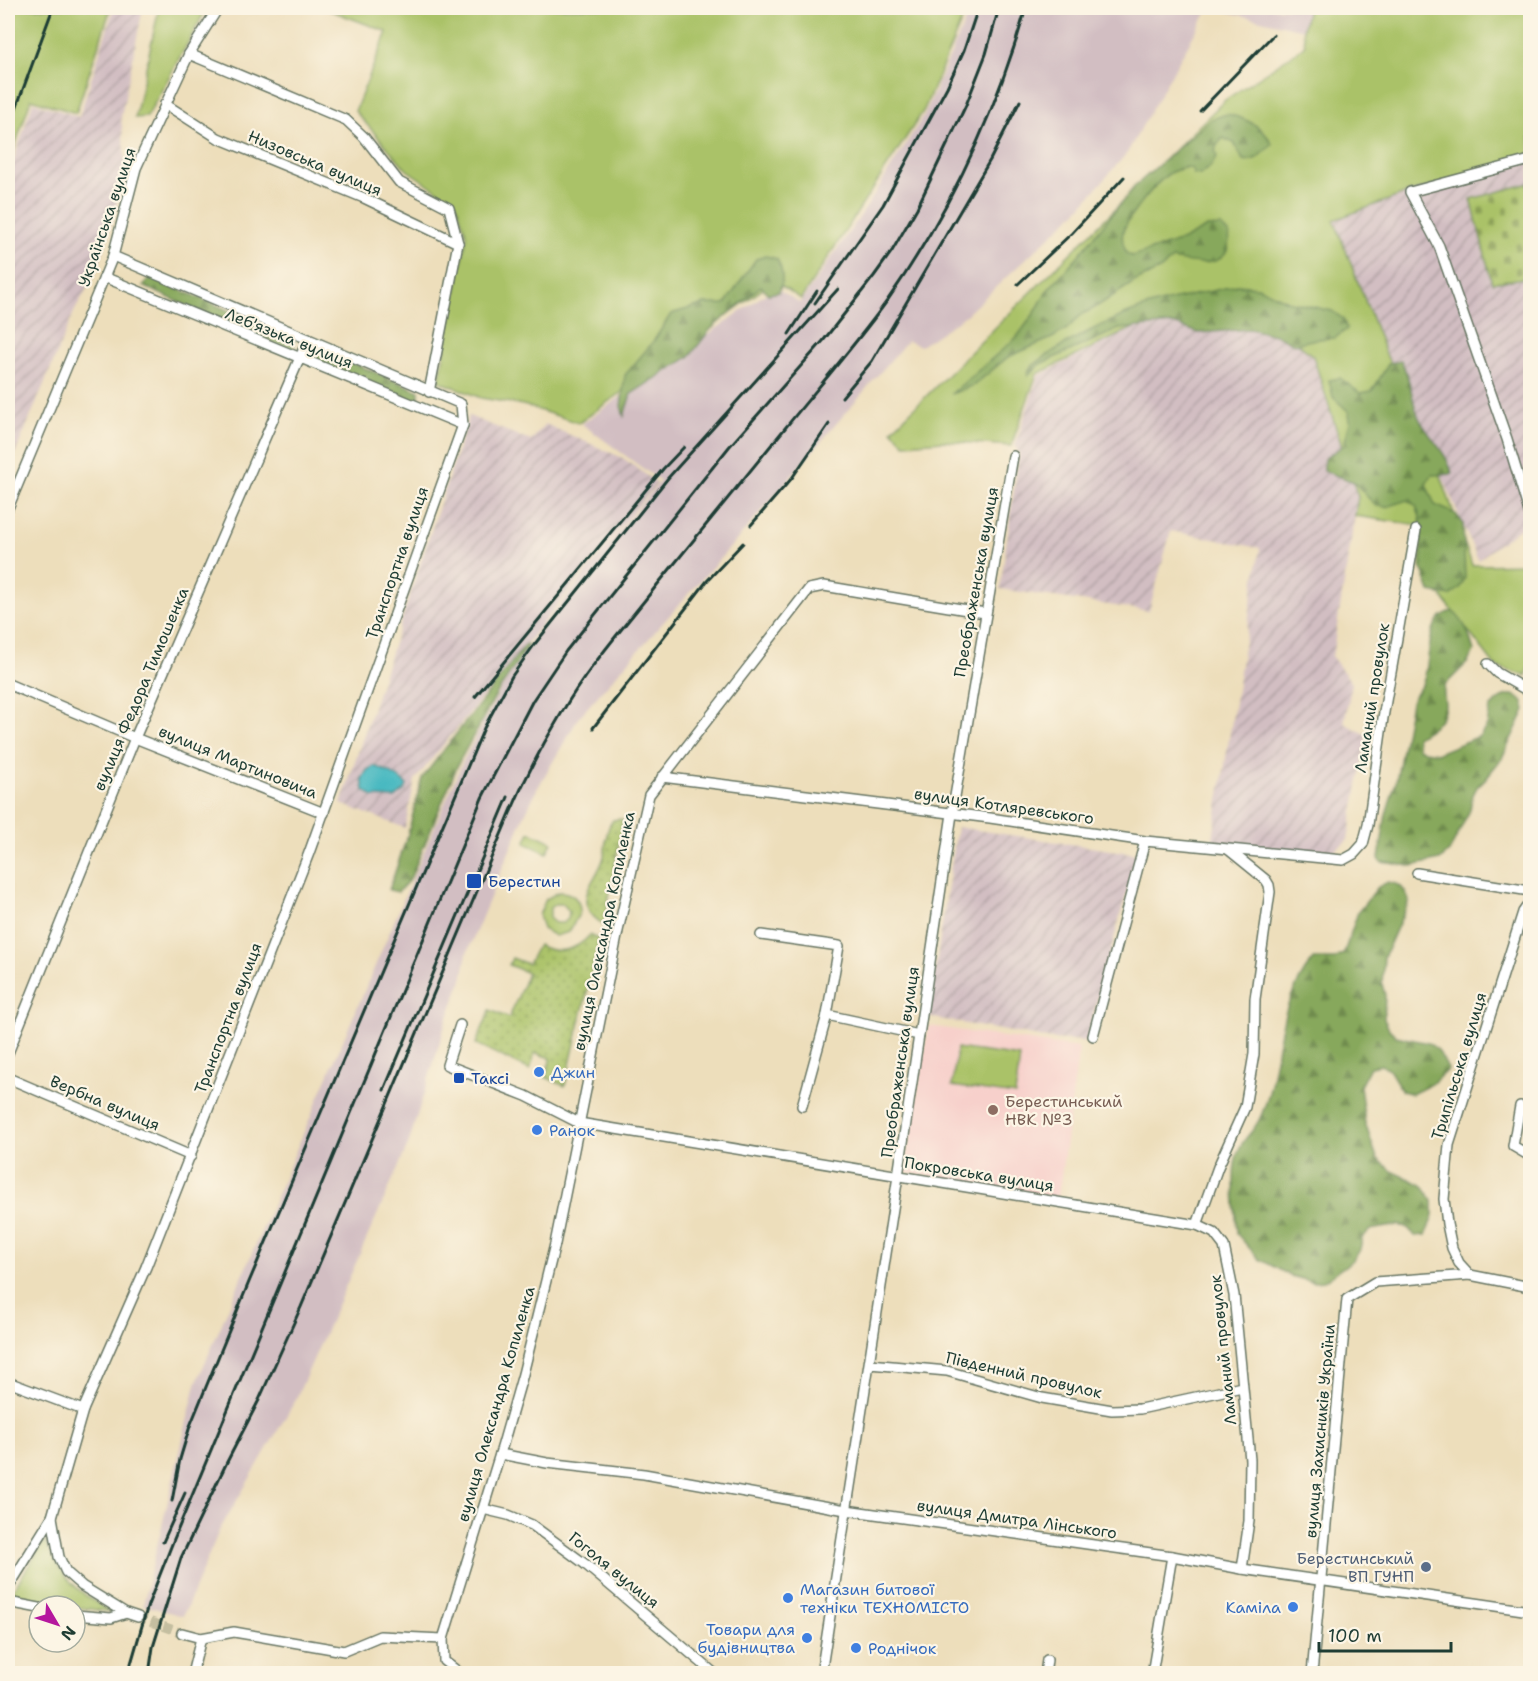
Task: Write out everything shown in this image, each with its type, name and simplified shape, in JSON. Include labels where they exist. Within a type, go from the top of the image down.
[{"type":"street","name":"Українська вулиця","points":[[8,508],[113,256],[136,168],[189,54],[218,8]]},
{"type":"street","points":[[189,54],[346,120],[364,136],[399,182],[449,208],[458,243],[429,392]]},
{"type":"street","name":"Низовська вулиця","points":[[165,104],[218,138],[364,198],[458,243]]},
{"type":"street","points":[[1530,160],[1410,192],[1439,246],[1507,439],[1530,515]]},
{"type":"street","name":"Леб'язька вулиця","points":[[113,256],[461,404]]},
{"type":"street","name":"Леб'язька вулиця","points":[[104,278],[463,424]]},
{"type":"street","name":"вулиця Федора Тимошенка","points":[[8,1053],[135,738],[308,339]]},
{"type":"street","name":"Транспортна вулиця","points":[[126,1613],[82,1586],[66,1572],[59,1557],[52,1517],[83,1410],[146,1267],[191,1156],[324,813],[463,424],[461,404]]},
{"type":"street","name":"Преображенська вулиця","points":[[821,1674],[952,814],[1013,456]]},
{"type":"street","name":"Ламаний провулок","points":[[1343,860],[1354,854],[1363,844],[1368,825],[1383,718],[1416,530]]},
{"type":"street","name":"вулиця Олександра Копиленка","points":[[443,1639],[523,1374],[555,1244],[618,931],[649,795],[808,589],[824,586],[986,613]]},
{"type":"street","points":[[1488,664],[1497,673],[1530,692]]},
{"type":"street","name":"вулиця Мартиновича","points":[[8,684],[135,738],[324,813]]},
{"type":"street","name":"вулиця Котляревського","points":[[662,777],[1145,841],[1343,860]]},
{"type":"street","points":[[1093,1036],[1145,841]]},
{"type":"street","points":[[1197,1225],[1218,1167],[1245,1107],[1254,1054],[1255,999],[1270,892],[1266,880],[1227,849]]},
{"type":"street","points":[[1417,873],[1530,891]]},
{"type":"street","name":"Трипільська вулиця","points":[[1470,1275],[1459,1263],[1452,1248],[1447,1224],[1444,1199],[1449,1145],[1523,912],[1530,902]]},
{"type":"street","points":[[761,934],[839,946],[827,1015],[802,1106]]},
{"type":"street","points":[[827,1015],[919,1035]]},
{"type":"street","name":"Покровська вулиця","points":[[460,1025],[447,1065],[526,1096],[579,1123],[1197,1225]]},
{"type":"street","name":"Вербна вулиця","points":[[8,1078],[191,1156]]},
{"type":"street","points":[[1520,1106],[1513,1146],[1530,1156]]},
{"type":"street","name":"Ламаний провулок","points":[[1197,1225],[1214,1233],[1224,1246],[1234,1295],[1250,1460],[1249,1521],[1242,1569]]},
{"type":"street","points":[[1470,1275],[1530,1287]]},
{"type":"street","name":"вулиця Захисників України","points":[[1312,1674],[1347,1299],[1375,1282],[1470,1275]]},
{"type":"street","name":"Південний провулок","points":[[870,1364],[947,1371],[1042,1398],[1112,1410],[1140,1409],[1242,1386]]},
{"type":"street","points":[[8,1382],[83,1410]]},
{"type":"street","name":"вулиця Дмитра Лінського","points":[[500,1454],[547,1463],[644,1474],[846,1510],[1172,1556],[1242,1569],[1530,1611]]},
{"type":"street","name":"Гоголя вулиця","points":[[483,1509],[508,1515],[532,1525],[585,1564],[716,1674]]},
{"type":"street","points":[[8,1588],[52,1517]]},
{"type":"street","points":[[1152,1674],[1172,1556]]},
{"type":"street","points":[[8,1602],[27,1606]]},
{"type":"street","points":[[87,1616],[111,1618],[126,1613],[138,1617]]},
{"type":"street","points":[[182,1633],[201,1638],[234,1632],[344,1651],[380,1636],[443,1639],[444,1661],[461,1674]]},
{"type":"street","points":[[192,1674],[201,1638]]},
{"type":"street","points":[[1045,1674],[1047,1660]]},
{"type":"shaded area","points":[[114,8],[143,8],[121,117],[126,169],[99,266],[74,312],[8,471],[8,177],[33,102],[79,117]]},
{"type":"shaded area","points":[[971,8],[1209,8],[1127,153],[1078,210],[966,315],[921,346],[907,341],[742,534],[579,717],[537,789],[467,953],[462,980],[446,1022],[408,1145],[295,1401],[219,1531],[183,1616],[143,1605],[196,1384],[462,763],[498,694],[535,636],[660,481],[582,424],[775,287],[800,303],[867,206],[925,113]]},
{"type":"shaded area","points":[[1211,8],[1308,8],[1303,30]]},
{"type":"shaded area","points":[[1530,160],[1530,183],[1471,199],[1492,283],[1530,277],[1530,492],[1510,446],[1530,520],[1478,560],[1435,459],[1385,352],[1333,220],[1410,192]]},
{"type":"shaded area","points":[[1150,320],[1276,326],[1313,356],[1358,497],[1332,657],[1352,683],[1344,723],[1367,735],[1348,840],[1330,854],[1212,844],[1260,548],[1171,531],[1149,611],[1000,589],[1019,454],[1015,446],[1038,376]]},
{"type":"shaded area","points":[[469,416],[531,441],[545,424],[623,458],[657,483],[415,780],[405,828],[341,804]]},
{"type":"shaded area","points":[[957,827],[1137,854],[1086,1041],[1051,1039],[928,1017]]},
{"type":"shaded area","name":"Берестинський НВК №3","points":[[929,1026],[1079,1048],[1058,1198],[904,1172]]},
{"type":"green space","points":[[8,8],[111,8],[76,113],[31,99],[8,167]]},
{"type":"green space","points":[[159,8],[207,8],[147,117],[135,118]]},
{"type":"green space","points":[[324,8],[967,8],[924,110],[801,299],[774,281],[579,423],[523,405],[481,398],[439,381],[467,236],[456,203],[407,170],[355,111],[387,32]]},
{"type":"green space","points":[[1308,8],[1530,8],[1530,160],[1410,192],[1334,220],[1385,352],[1435,459],[1472,565],[1530,564],[1530,664],[1526,676],[1495,666],[1420,568],[1417,525],[1355,516],[1358,497],[1313,356],[1276,326],[1150,320],[1037,374],[1011,446],[943,441],[905,444],[892,430],[1225,100],[1305,46],[1303,30]]},
{"type":"green space","points":[[1227,114],[1253,124],[1269,138],[1272,144],[1256,159],[1248,161],[1243,160],[1234,143],[1223,138],[1217,145],[1217,157],[1200,175],[1194,174],[1192,169],[1187,167],[1170,173],[1158,184],[1130,218],[1122,238],[1127,254],[1132,256],[1183,240],[1207,227],[1221,226],[1229,234],[1228,248],[1224,255],[1219,259],[1203,263],[1172,259],[1161,269],[1134,282],[1082,314],[1066,330],[1008,357],[974,385],[951,394],[1017,337],[1036,311],[1046,292],[1135,186],[1211,119]]},
{"type":"green space","points":[[1530,183],[1530,277],[1492,283],[1471,199]]},
{"type":"green space","points":[[766,256],[777,259],[781,267],[782,283],[779,292],[768,294],[761,286],[710,330],[689,357],[631,394],[624,416],[621,406],[625,375],[653,342],[671,314],[704,304],[725,304],[756,259]]},
{"type":"green space","points":[[151,277],[295,339],[293,350],[274,345],[143,286]]},
{"type":"green space","points":[[1237,285],[1258,287],[1287,301],[1332,311],[1343,319],[1347,329],[1335,338],[1294,344],[1279,336],[1250,329],[1199,333],[1173,324],[1119,329],[1040,364],[1028,376],[1029,369],[1055,350],[1107,323],[1156,304]]},
{"type":"green space","points":[[310,345],[419,391],[419,397],[415,402],[305,355]]},
{"type":"green space","points":[[1401,361],[1407,374],[1418,416],[1446,458],[1452,474],[1432,475],[1426,484],[1435,505],[1456,514],[1463,523],[1465,578],[1460,588],[1450,596],[1430,592],[1423,572],[1420,517],[1416,506],[1407,500],[1387,507],[1376,506],[1354,482],[1324,471],[1324,459],[1344,445],[1350,422],[1349,412],[1333,397],[1329,380],[1340,378],[1360,393],[1372,391],[1389,363]]},
{"type":"green space","points":[[1452,611],[1464,624],[1474,651],[1468,662],[1445,685],[1445,705],[1442,716],[1439,721],[1416,737],[1418,748],[1438,753],[1480,736],[1487,726],[1490,708],[1506,696],[1513,695],[1519,698],[1525,710],[1502,758],[1477,787],[1472,797],[1470,810],[1449,852],[1440,860],[1411,866],[1381,862],[1379,858],[1386,814],[1396,782],[1411,702],[1426,673],[1430,641],[1437,622],[1443,615]]},
{"type":"green space","points":[[526,644],[528,646],[497,693],[459,762],[410,879],[398,892],[389,890],[408,834],[422,778]]},
{"type":"green space","points":[[613,820],[623,820],[604,925],[588,909],[587,893],[603,860],[610,824]]},
{"type":"green space","points":[[530,832],[552,842],[547,853],[525,843]]},
{"type":"green space","points":[[1388,882],[1402,888],[1409,901],[1384,957],[1382,984],[1385,995],[1384,1019],[1396,1036],[1428,1043],[1438,1050],[1448,1069],[1432,1084],[1412,1094],[1402,1091],[1390,1071],[1381,1065],[1370,1067],[1360,1086],[1365,1123],[1377,1158],[1392,1171],[1422,1185],[1433,1201],[1433,1215],[1426,1235],[1415,1236],[1408,1228],[1398,1225],[1370,1230],[1362,1238],[1360,1250],[1353,1260],[1324,1281],[1313,1282],[1291,1276],[1259,1259],[1237,1234],[1235,1164],[1239,1149],[1265,1107],[1283,1022],[1298,982],[1313,959],[1335,959],[1344,953],[1358,912],[1378,887]]},
{"type":"green space","points":[[559,892],[564,892],[577,900],[580,912],[569,932],[555,936],[543,929],[539,915],[546,899]],"holes":[[[555,904],[563,904],[569,911],[568,919],[563,923],[555,923],[550,919],[550,908]]]},
{"type":"green space","points":[[590,935],[599,940],[565,1086],[545,1077],[551,1058],[535,1053],[530,1070],[476,1044],[490,1010],[509,1018],[528,973],[509,965],[512,958],[528,964],[538,945],[552,950],[566,950],[579,945]]},
{"type":"green space","points":[[957,1048],[1020,1057],[1015,1095],[952,1086]]},
{"type":"green space","points":[[45,1540],[64,1573],[84,1594],[27,1594],[27,1601],[8,1598]]},
{"type":"green space","points":[[87,1596],[100,1605],[112,1612],[87,1609]]},
{"type":"water","points":[[374,766],[407,785],[405,790],[395,798],[373,797],[364,790],[362,779],[367,770]]},
{"type":"tunnel","points":[[138,1617],[182,1633]]},
{"type":"railway","points":[[8,130],[53,8]]},
{"type":"railway","points":[[815,303],[883,205],[947,87],[964,50],[978,8]]},
{"type":"railway","points":[[128,1674],[148,1605],[174,1539],[482,798],[533,700],[566,651],[729,447],[823,341],[892,251],[917,208],[966,105],[986,54],[999,8]]},
{"type":"railway","points":[[149,1674],[153,1647],[181,1558],[259,1400],[301,1307],[514,805],[539,752],[572,697],[619,632],[863,333],[910,267],[969,160],[1000,85],[1026,8]]},
{"type":"railway","points":[[1200,111],[1273,35]]},
{"type":"railway","points":[[842,397],[872,361],[990,160],[1020,101]]},
{"type":"railway","points":[[1018,284],[1072,233],[1124,177]]},
{"type":"railway","points":[[172,1501],[180,1459],[190,1426],[249,1282],[484,728],[512,676],[534,645],[668,478],[838,289]]},
{"type":"railway","points":[[789,334],[817,291]]},
{"type":"railway","points":[[751,525],[792,478],[829,424]]},
{"type":"railway","points":[[475,697],[663,469],[684,447]]},
{"type":"railway","points":[[593,728],[707,581],[743,543]]},
{"type":"railway","points":[[384,1090],[508,797]]},
{"type":"railway","points":[[163,1542],[185,1493]]},
{"type":"place","name":"Берестин","points":[[474,881]]},
{"type":"place","name":"Джин","points":[[539,1072]]},
{"type":"place","name":"Таксі","points":[[459,1078]]},
{"type":"place","name":"Берестинський НВК №3","points":[[993,1110]]},
{"type":"place","name":"Ранок","points":[[537,1130]]},
{"type":"place","name":"Берестинський ВП ГУНП","points":[[1426,1567]]},
{"type":"place","name":"Магазин битової техніки ТЕХНОМІСТО","points":[[788,1598]]},
{"type":"place","name":"Каміла","points":[[1293,1607]]},
{"type":"place","name":"Товари для будівництва","points":[[807,1638]]},
{"type":"place","name":"Роднічок","points":[[856,1648]]}]
